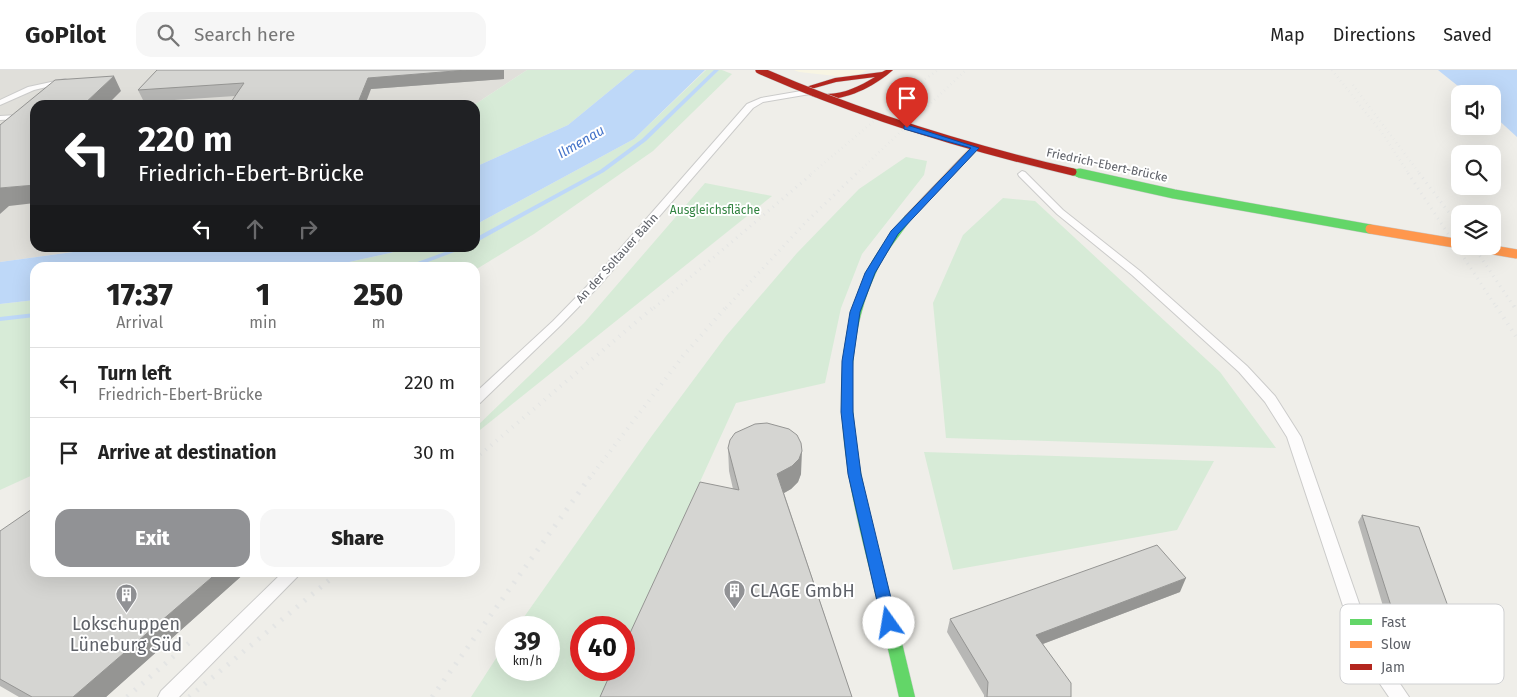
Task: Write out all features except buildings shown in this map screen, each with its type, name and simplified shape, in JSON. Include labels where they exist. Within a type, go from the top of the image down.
[{"type":"main road","name":"Friedrich-Ebert-Brücke","points":[[758,70],[869,114],[976,148],[1040,164],[1162,191],[1451,242]]},
{"type":"main road","name":"An der Soltauer Bahn","points":[[807,92],[808,88],[816,84],[866,78],[887,72]]},
{"type":"main road","points":[[907,697],[854,474],[847,412],[847,361],[855,312],[870,273],[894,233],[976,148]]},
{"type":"main road","points":[[1501,251],[1517,254]]},
{"type":"lane","points":[[0,103],[13,94],[36,86],[76,80]]},
{"type":"lane","name":"An der Soltauer Bahn","points":[[480,395],[557,323],[595,284],[750,106],[768,98],[807,92]]},
{"type":"lane","points":[[0,118],[30,116]]},
{"type":"lane","points":[[1022,174],[1060,212],[1136,273],[1243,369],[1270,399],[1297,445],[1351,604]]},
{"type":"lane","points":[[167,697],[289,577]]},
{"type":"lane","points":[[1391,684],[1400,697]]},
{"type":"shaded area","points":[[0,70],[527,70],[480,101],[30,100],[30,252],[73,252],[0,262]]},
{"type":"shaded area","points":[[794,70],[867,70],[860,74],[845,77]]},
{"type":"green space","points":[[527,70],[635,70],[568,125],[480,165],[480,101]]},
{"type":"green space","points":[[706,70],[722,70],[732,74],[653,151],[534,234],[480,267],[480,262],[349,262],[393,252],[480,252],[480,222],[634,139]]},
{"type":"green space","points":[[906,157],[927,161],[924,175],[862,254],[841,308],[825,383],[736,403],[635,624],[635,616],[570,616],[570,681],[609,681],[601,697],[471,697],[495,660],[495,681],[560,681],[560,616],[525,616],[651,437],[726,336],[797,253],[859,189]]},
{"type":"green space","name":"Ausgleichsfläche","points":[[705,183],[772,196],[480,430],[480,423],[584,323]]},
{"type":"green space","points":[[1003,198],[1035,201],[1220,372],[1276,448],[946,438],[933,303],[963,235]]},
{"type":"green space","points":[[30,301],[30,476],[0,490],[0,304]]},
{"type":"green space","points":[[924,452],[1214,461],[1177,530],[953,570]]},
{"type":"water","name":"Ilmenau","points":[[635,70],[705,70],[634,139],[480,222],[480,165],[568,125]]},
{"type":"water","points":[[1438,70],[1517,70],[1517,137],[1501,122],[1501,85],[1457,85]]},
{"type":"water","points":[[73,252],[393,252],[349,262],[30,262],[30,301],[0,304],[0,262]]},
{"type":"waterway","points":[[480,238],[602,171],[644,140],[717,70]]},
{"type":"waterway","points":[[421,262],[450,252]]},
{"type":"waterway","points":[[0,319],[30,316]]},
{"type":"railway","points":[[811,174],[918,84],[938,70]]},
{"type":"railway","points":[[856,174],[966,70]]},
{"type":"railway","points":[[1332,70],[1382,133],[1409,174]]},
{"type":"railway","points":[[1353,85],[1420,174]]},
{"type":"railway","points":[[654,308],[813,173]]},
{"type":"railway","points":[[726,308],[805,223],[857,173]]},
{"type":"railway","points":[[1408,173],[1497,308]]},
{"type":"railway","points":[[1419,173],[1451,215]]},
{"type":"railway","points":[[1479,255],[1515,308]]},
{"type":"railway","points":[[480,455],[655,306]]},
{"type":"railway","points":[[589,479],[683,356],[727,306]]},
{"type":"railway","points":[[1496,306],[1517,338]]},
{"type":"railway","points":[[1514,306],[1517,311]]},
{"type":"railway","points":[[432,697],[590,477]]},
{"type":"railway","points":[[189,697],[333,577]]},
{"type":"railway","points":[[127,697],[190,642]]},
{"type":"traffic: fast","points":[[1073,172],[1174,194],[1370,229]]},
{"type":"traffic: fast","points":[[907,697],[854,475],[849,441],[847,373],[851,339],[858,306],[870,274],[886,245],[908,218]]},
{"type":"traffic: slow","points":[[908,218],[976,147]]},
{"type":"traffic: slow","points":[[1370,229],[1451,242]]},
{"type":"traffic: slow","points":[[1501,251],[1517,254]]},
{"type":"traffic: jam","points":[[759,70],[831,101],[899,125],[974,148],[1073,172]]},
{"type":"traffic: jam","points":[[884,74],[835,80],[808,88],[807,92],[818,96],[840,95],[861,88],[881,76],[890,70]]},
{"type":"place","name":"CLAGE GmbH","points":[[734,610]]},
{"type":"place","name":"Lokschuppen Lüneburg Süd","points":[[126,613]]},
{"type":"route","points":[[889,623],[854,474],[847,412],[847,361],[855,312],[870,273],[894,233],[964,158],[976,148],[907,128]]}]
